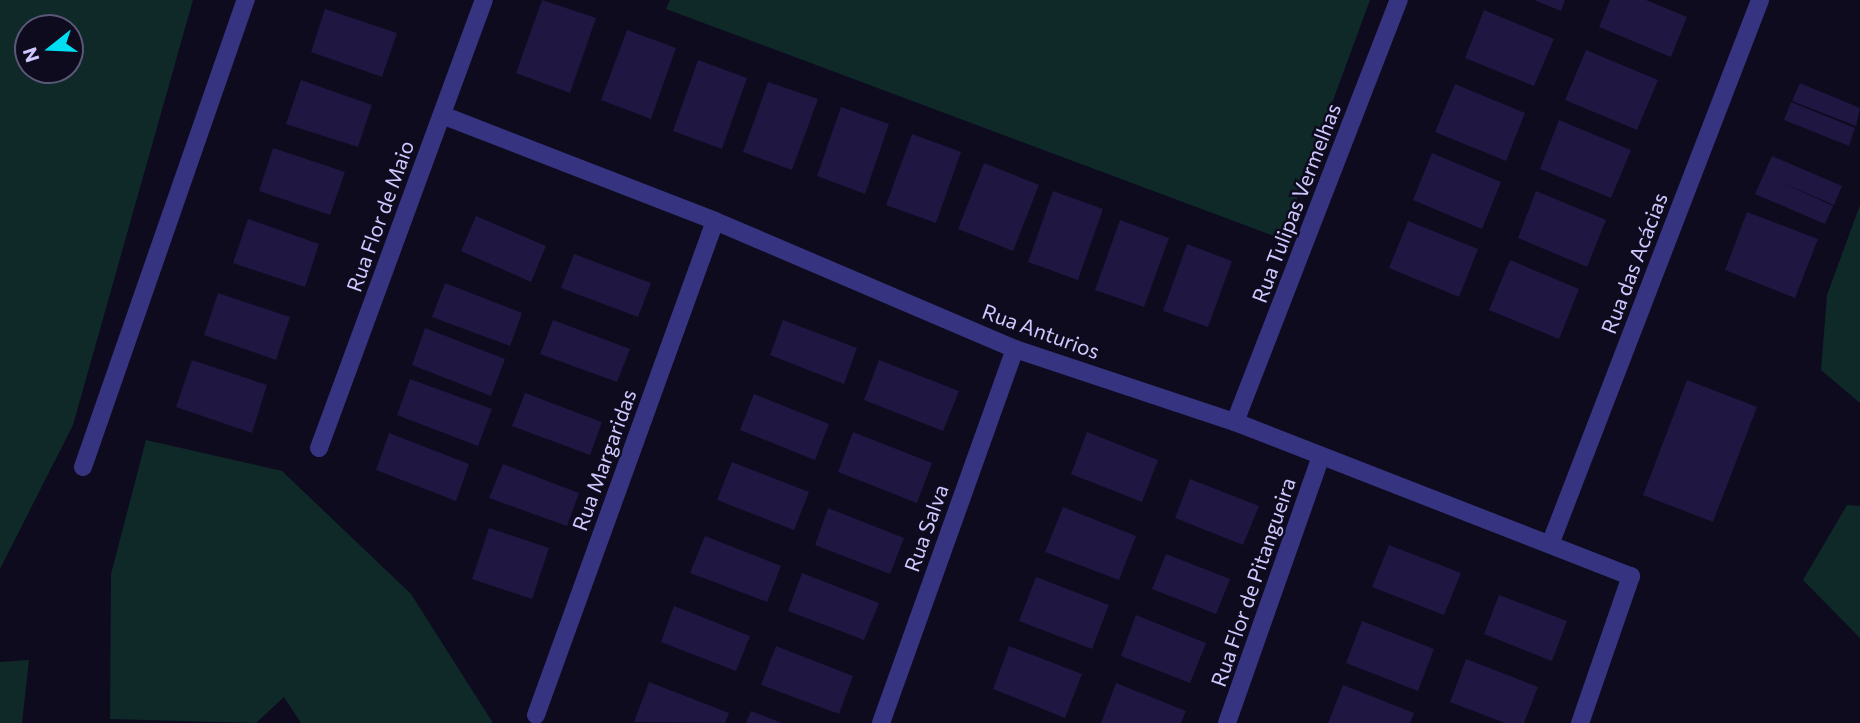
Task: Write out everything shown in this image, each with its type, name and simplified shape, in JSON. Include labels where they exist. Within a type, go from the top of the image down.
[{"type":"street","points":[[83,467],[246,0]]},
{"type":"street","name":"Rua Flor de Maio","points":[[319,448],[484,0]]},
{"type":"street","name":"Rua Tulipas Vermelhas","points":[[1235,422],[1399,0]]},
{"type":"street","name":"Rua das Acácias","points":[[1551,542],[1760,0]]},
{"type":"street","name":"Rua Anturios","points":[[442,116],[715,221],[1015,349],[1235,422],[1551,542],[1631,576],[1580,723]]},
{"type":"street","name":"Rua Margaridas","points":[[537,715],[715,221]]},
{"type":"street","name":"Rua Salva","points":[[881,723],[1015,349]]},
{"type":"street","name":"Rua Flor de Pitangueira","points":[[1227,723],[1321,456]]},
{"type":"green space","points":[[0,0],[193,0],[73,425],[0,569]]},
{"type":"green space","points":[[670,0],[1370,0],[1282,239],[666,9]]},
{"type":"green space","points":[[1860,205],[1860,403],[1821,370],[1827,295]]},
{"type":"green space","points":[[146,440],[282,471],[411,594],[493,723],[301,723],[284,697],[256,723],[110,719],[111,574]]},
{"type":"green space","points":[[1847,505],[1860,506],[1860,638],[1803,580]]},
{"type":"green space","points":[[29,660],[22,723],[0,723],[0,662]]},
{"type":"building","points":[[542,0],[596,18],[570,93],[516,73]]},
{"type":"building","points":[[1534,0],[1565,0],[1561,11]]},
{"type":"building","points":[[1610,0],[1646,0],[1687,17],[1671,57],[1599,27]]},
{"type":"building","points":[[325,9],[397,33],[382,77],[311,52]]},
{"type":"building","points":[[1484,10],[1554,39],[1534,86],[1465,58]]},
{"type":"building","points":[[627,30],[676,48],[651,119],[601,100]]},
{"type":"building","points":[[1586,50],[1658,80],[1637,130],[1565,100]]},
{"type":"building","points":[[698,60],[747,78],[722,149],[673,131]]},
{"type":"building","points":[[301,80],[372,105],[358,147],[286,124]]},
{"type":"building","points":[[768,82],[818,99],[792,170],[743,152]]},
{"type":"building","points":[[1800,83],[1860,108],[1856,126],[1792,101]]},
{"type":"building","points":[[1455,84],[1525,113],[1506,161],[1435,132]]},
{"type":"building","points":[[1791,102],[1855,128],[1849,146],[1784,120]]},
{"type":"building","points":[[841,107],[889,124],[865,194],[817,176]]},
{"type":"building","points":[[1559,120],[1631,150],[1611,198],[1540,169]]},
{"type":"building","points":[[912,134],[961,152],[936,223],[886,205]]},
{"type":"building","points":[[273,148],[345,172],[330,215],[259,191]]},
{"type":"building","points":[[1432,153],[1501,182],[1482,229],[1413,200]]},
{"type":"building","points":[[1772,156],[1842,186],[1834,205],[1781,182],[1833,206],[1825,224],[1755,194]]},
{"type":"building","points":[[984,163],[1039,185],[1013,251],[958,229]]},
{"type":"building","points":[[1053,191],[1103,209],[1078,280],[1028,262]]},
{"type":"building","points":[[1536,191],[1606,220],[1587,267],[1518,238]]},
{"type":"building","points":[[1747,212],[1818,239],[1795,298],[1725,270]]},
{"type":"building","points":[[476,216],[546,246],[531,282],[461,251]]},
{"type":"building","points":[[248,219],[319,244],[305,287],[233,263]]},
{"type":"building","points":[[1120,220],[1169,238],[1144,307],[1095,290]]},
{"type":"building","points":[[1408,221],[1478,249],[1459,297],[1389,268]]},
{"type":"building","points":[[1187,244],[1232,261],[1208,327],[1163,311]]},
{"type":"building","points":[[574,254],[651,283],[638,317],[561,288]]},
{"type":"building","points":[[1510,260],[1579,289],[1559,339],[1489,310]]},
{"type":"building","points":[[445,283],[522,313],[510,346],[432,317]]},
{"type":"building","points":[[218,293],[290,317],[276,360],[204,335]]},
{"type":"building","points":[[553,320],[630,349],[617,382],[540,354]]},
{"type":"building","points":[[783,320],[857,348],[844,384],[770,355]]},
{"type":"building","points":[[425,328],[505,359],[491,396],[412,365]]},
{"type":"building","points":[[192,360],[267,385],[252,433],[176,407]]},
{"type":"building","points":[[879,360],[959,391],[943,431],[864,400]]},
{"type":"building","points":[[410,379],[492,409],[478,446],[397,415]]},
{"type":"building","points":[[1687,380],[1757,407],[1713,522],[1643,495]]},
{"type":"building","points":[[525,393],[602,422],[590,455],[512,426]]},
{"type":"building","points":[[754,394],[829,424],[815,460],[740,430]]},
{"type":"building","points":[[853,432],[932,463],[917,503],[838,472]]},
{"type":"building","points":[[1087,432],[1158,460],[1142,502],[1071,474]]},
{"type":"building","points":[[389,433],[469,464],[456,501],[376,470]]},
{"type":"building","points":[[732,462],[809,492],[794,530],[717,500]]},
{"type":"building","points":[[503,464],[579,493],[567,526],[489,498]]},
{"type":"building","points":[[1190,479],[1259,506],[1243,545],[1175,518]]},
{"type":"building","points":[[1063,507],[1136,536],[1119,580],[1045,552]]},
{"type":"building","points":[[828,508],[904,538],[890,574],[815,545]]},
{"type":"building","points":[[489,528],[549,548],[532,599],[472,579]]},
{"type":"building","points":[[705,536],[781,566],[767,602],[690,573]]},
{"type":"building","points":[[1389,545],[1461,573],[1444,615],[1372,587]]},
{"type":"building","points":[[1166,554],[1230,579],[1216,614],[1152,589]]},
{"type":"building","points":[[802,573],[879,603],[864,640],[788,611]]},
{"type":"building","points":[[1036,577],[1109,605],[1092,649],[1019,621]]},
{"type":"building","points":[[1499,595],[1567,621],[1552,661],[1484,634]]},
{"type":"building","points":[[674,606],[750,636],[736,671],[661,642]]},
{"type":"building","points":[[1136,615],[1206,643],[1190,683],[1121,656]]},
{"type":"building","points":[[1362,621],[1434,649],[1418,691],[1346,663]]},
{"type":"building","points":[[776,646],[853,676],[839,714],[761,685]]},
{"type":"building","points":[[1009,646],[1082,674],[1065,718],[993,689]]},
{"type":"building","points":[[1466,659],[1538,687],[1524,723],[1505,723],[1450,702]]},
{"type":"building","points":[[649,682],[729,713],[725,723],[634,722]]},
{"type":"building","points":[[1116,683],[1186,711],[1181,723],[1101,723]]},
{"type":"building","points":[[1343,685],[1414,713],[1410,723],[1328,723]]},
{"type":"building","points":[[751,711],[782,723],[746,723]]}]
